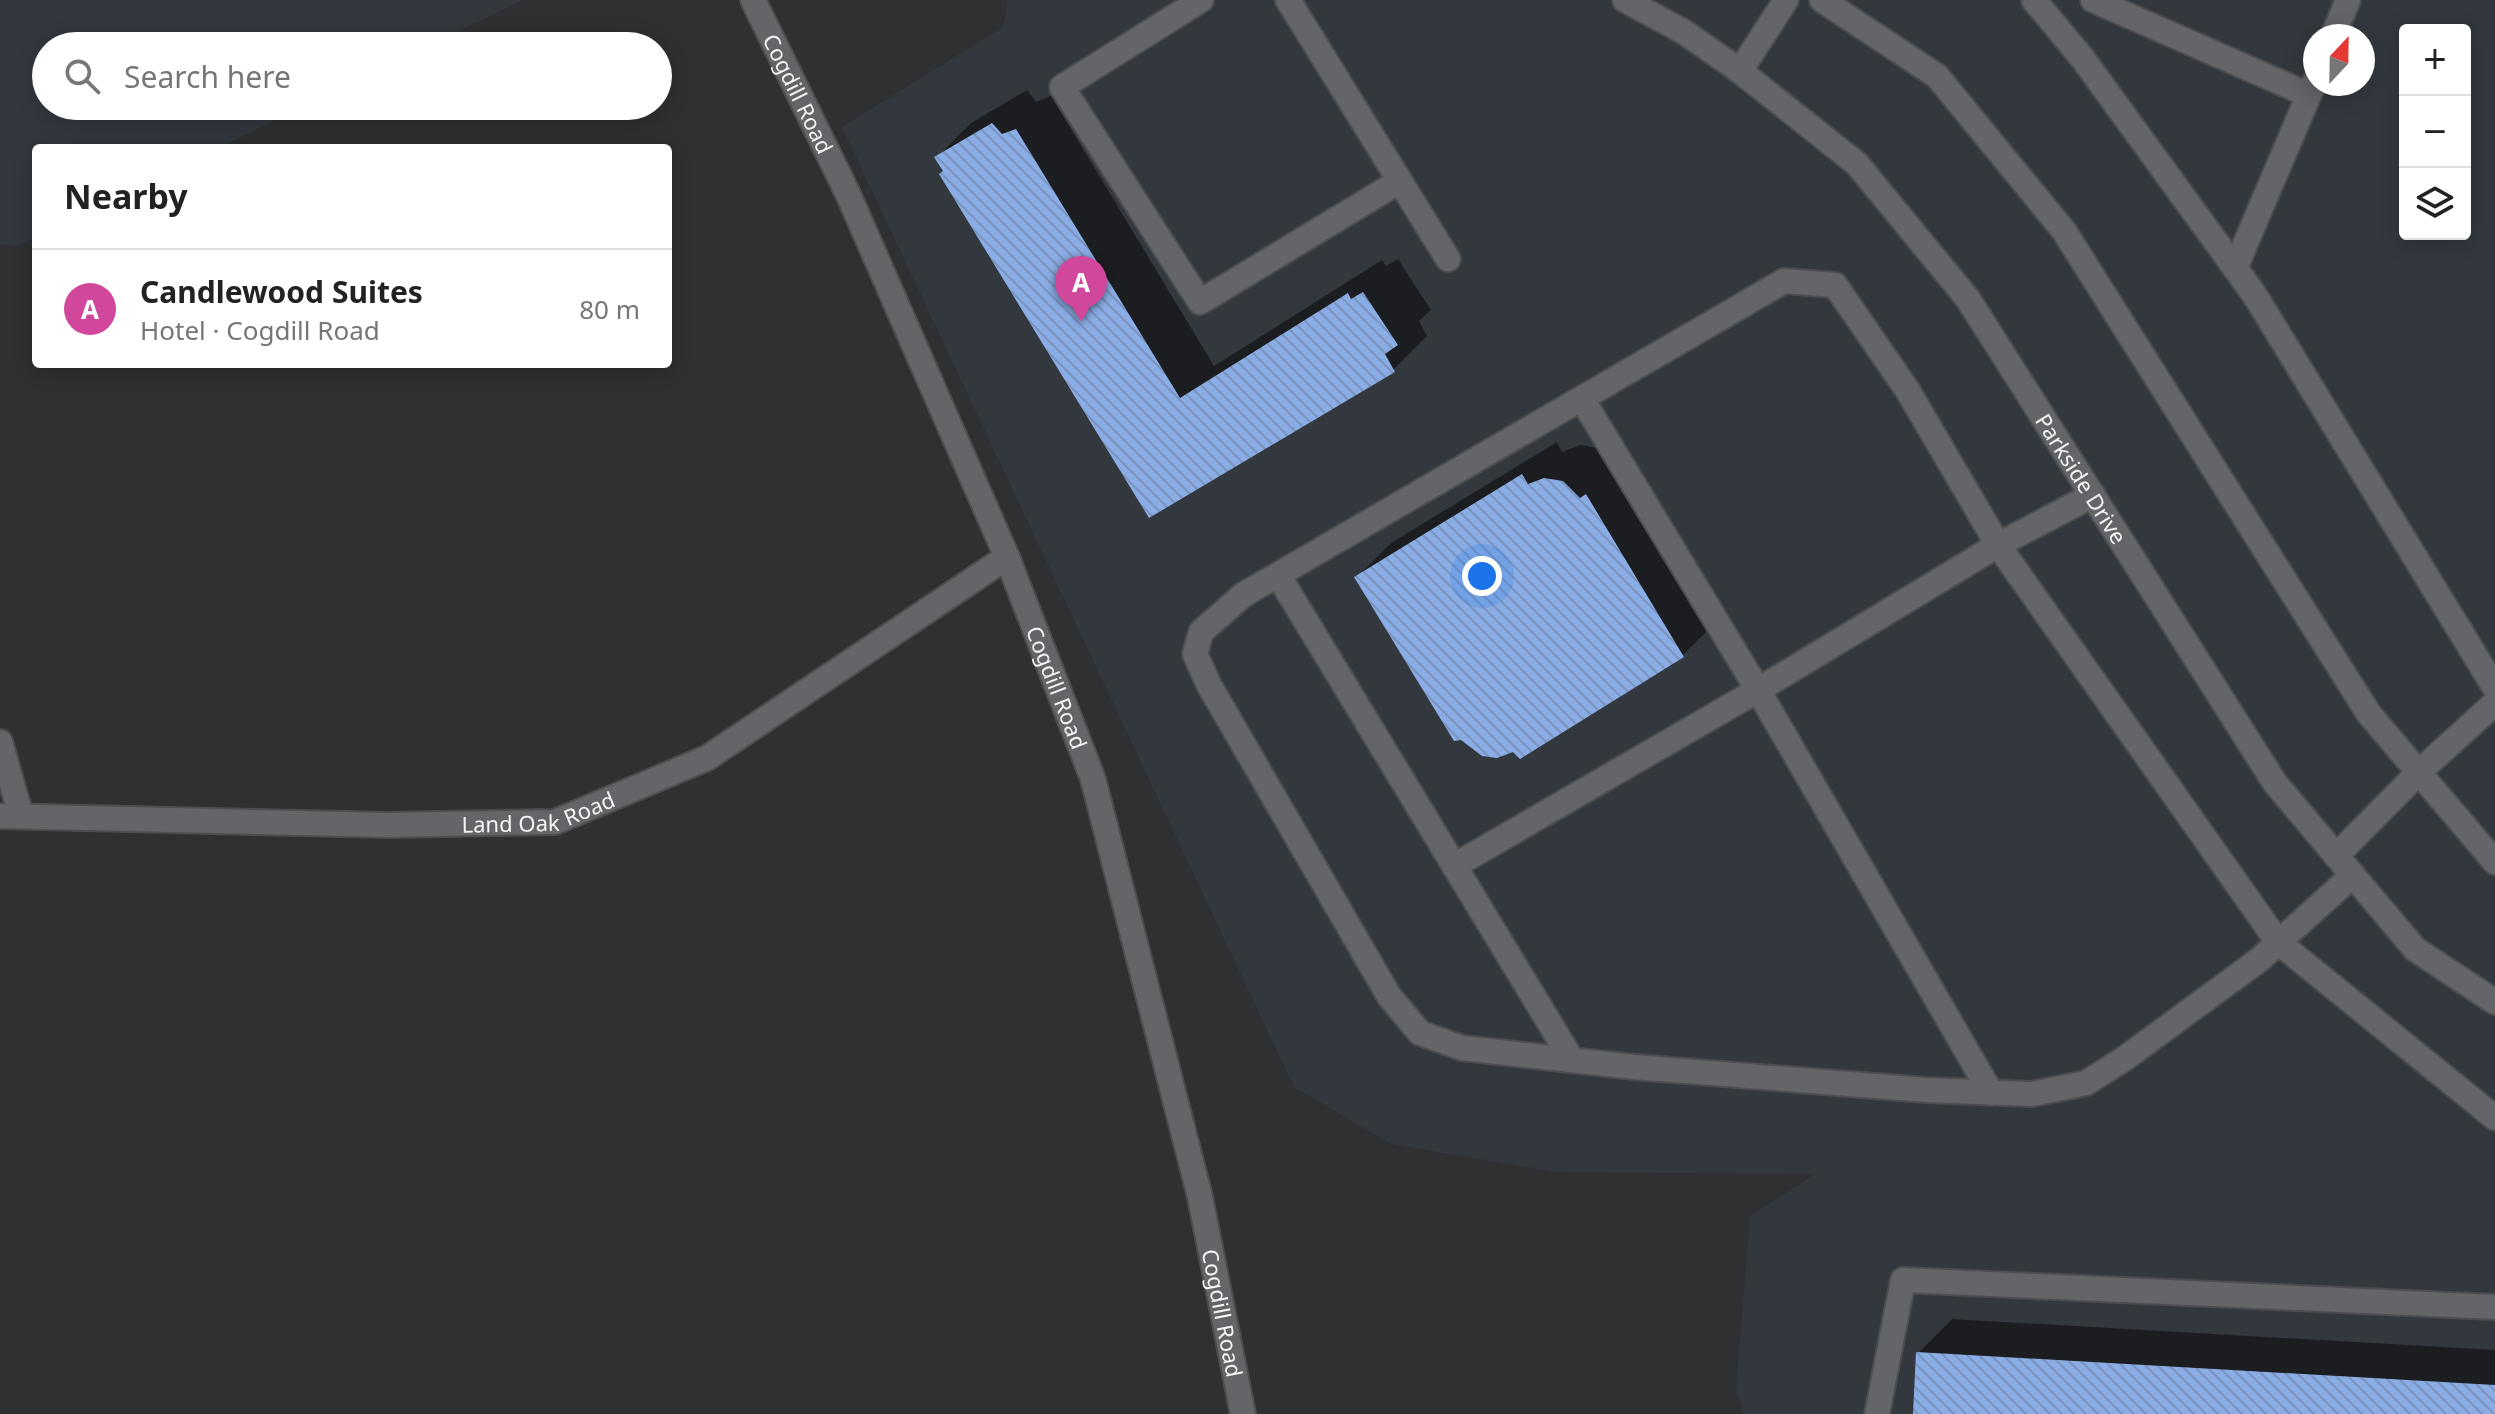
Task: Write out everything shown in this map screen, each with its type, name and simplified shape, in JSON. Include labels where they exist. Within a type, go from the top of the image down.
[{"type":"street","name":"Cogdill Road","points":[[753,0],[848,194],[1007,557],[1093,779],[1200,1197],[1243,1414]]},
{"type":"street","points":[[1201,0],[1062,87],[1200,302],[1400,181]]},
{"type":"street","points":[[1288,0],[1448,259]]},
{"type":"street","name":"Parkside Drive","points":[[1625,0],[1684,32],[1740,71],[1857,164],[1968,299],[2275,783],[2415,949],[2495,1002]]},
{"type":"street","points":[[1740,71],[1786,0]]},
{"type":"street","points":[[1822,0],[1937,76],[2064,231],[2369,714],[2495,862]]},
{"type":"street","points":[[2034,0],[2083,59],[2254,294],[2495,688]]},
{"type":"street","points":[[2093,0],[2303,84]]},
{"type":"street","points":[[2338,24],[2348,0]]},
{"type":"street","points":[[2235,268],[2309,96]]},
{"type":"street","points":[[2353,875],[2278,942],[2259,960],[2124,1059],[2086,1083],[2032,1094],[1926,1090],[1462,1048],[1420,1033],[1389,996],[1209,685],[1195,654],[1201,632],[1243,595],[1784,281],[1835,285],[1908,391],[1998,545],[2278,942],[2495,1118]]},
{"type":"street","points":[[1582,399],[1758,690],[1991,1093]]},
{"type":"street","points":[[1454,866],[1758,690],[1998,545],[2093,495]]},
{"type":"street","name":"Land Oak Road","points":[[11,816],[388,825],[555,822],[707,758],[1007,557]]},
{"type":"street","points":[[1278,575],[1572,1060]]},
{"type":"street","points":[[2336,856],[2419,772],[2495,703]]},
{"type":"street","points":[[0,742],[11,816]]},
{"type":"street","points":[[1877,1414],[1903,1280],[2495,1307]]},
{"type":"shaded area","points":[[0,0],[523,0],[457,32],[32,32],[32,120],[276,120],[226,144],[32,144],[32,239],[16,246],[0,244]]},
{"type":"shaded area","points":[[1008,0],[2495,0],[2495,1414],[1743,1414],[1736,1388],[1750,1216],[1815,1174],[1556,1172],[1391,1144],[1294,1087],[842,127],[1003,27]]},
{"type":"building","points":[[992,123],[1002,134],[1016,129],[1180,398],[1348,293],[1351,299],[1363,292],[1398,345],[1385,354],[1395,372],[1149,518],[939,174],[943,171],[934,157]]},
{"type":"building","points":[[1522,474],[1528,484],[1544,478],[1563,481],[1580,498],[1586,494],[1684,657],[1520,759],[1513,752],[1497,758],[1482,756],[1461,740],[1454,741],[1354,577]]},
{"type":"building","points":[[1916,1352],[2495,1385],[2495,1414],[1913,1414]]},
{"type":"place","name":"Candlewood Suites","points":[[1081,322]]}]
